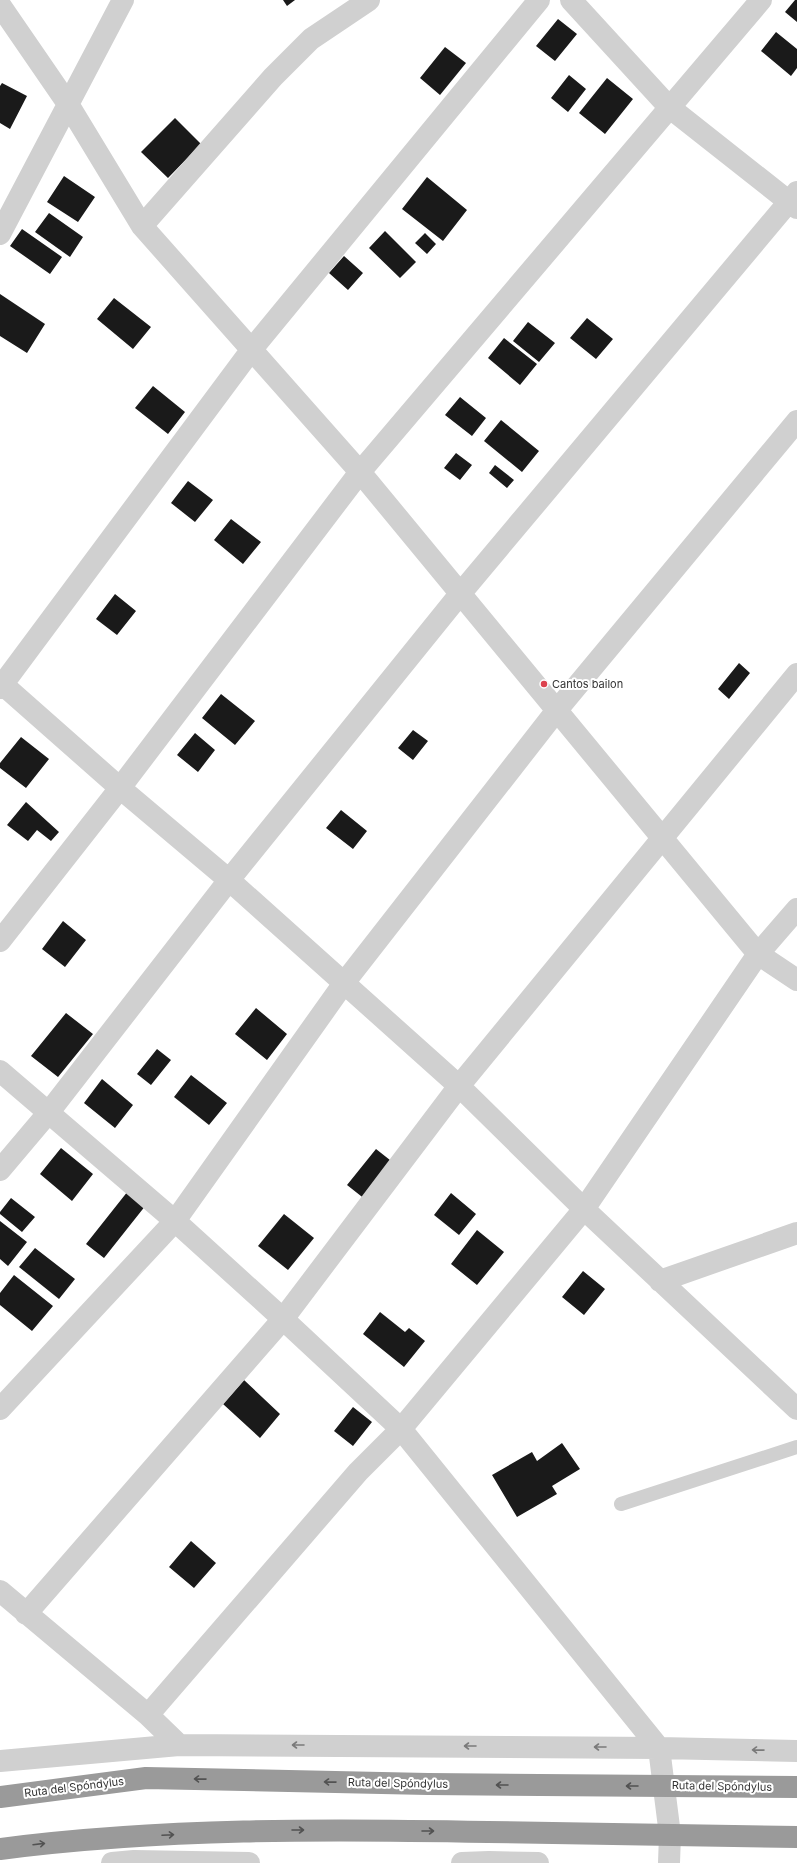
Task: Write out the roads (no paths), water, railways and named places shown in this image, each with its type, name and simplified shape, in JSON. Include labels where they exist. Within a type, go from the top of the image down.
[{"type":"highway","name":"Ruta del Spóndylus","points":[[0,1797],[146,1778],[421,1784],[797,1787]]},
{"type":"highway","points":[[0,1849],[69,1840],[244,1830],[429,1831],[797,1837]]},
{"type":"street","points":[[0,234],[123,0]]},
{"type":"street","points":[[142,226],[273,77],[310,39],[369,0]]},
{"type":"street","points":[[539,0],[252,350],[1,685],[229,880],[459,1086],[660,1282],[797,1409]]},
{"type":"street","points":[[0,1170],[49,1112],[229,880],[460,594],[794,200],[669,107],[571,0]]},
{"type":"street","points":[[0,941],[120,788],[360,472],[761,0]]},
{"type":"street","points":[[0,5],[68,104],[142,226],[360,472],[758,954],[797,980]]},
{"type":"street","points":[[0,1409],[175,1221],[344,983],[557,710],[797,421]]},
{"type":"street","points":[[26,1614],[283,1318],[459,1086],[797,674]]},
{"type":"street","points":[[148,1715],[358,1472],[401,1429],[584,1209],[758,954],[797,909]]},
{"type":"street","points":[[0,1071],[175,1221],[283,1318],[401,1429],[659,1748],[670,1835],[669,1863]]},
{"type":"street","points":[[660,1282],[797,1233]]},
{"type":"street","points":[[0,1591],[148,1715],[179,1745]]},
{"type":"street","points":[[0,1761],[179,1745],[659,1748],[797,1751]]},
{"type":"street","points":[[112,1863],[134,1861],[249,1863]]},
{"type":"street","points":[[462,1863],[538,1863]]},
{"type":"lane","points":[[621,1504],[797,1447]]},
{"type":"place","name":"Cantos bailon","points":[[544,684]]}]
